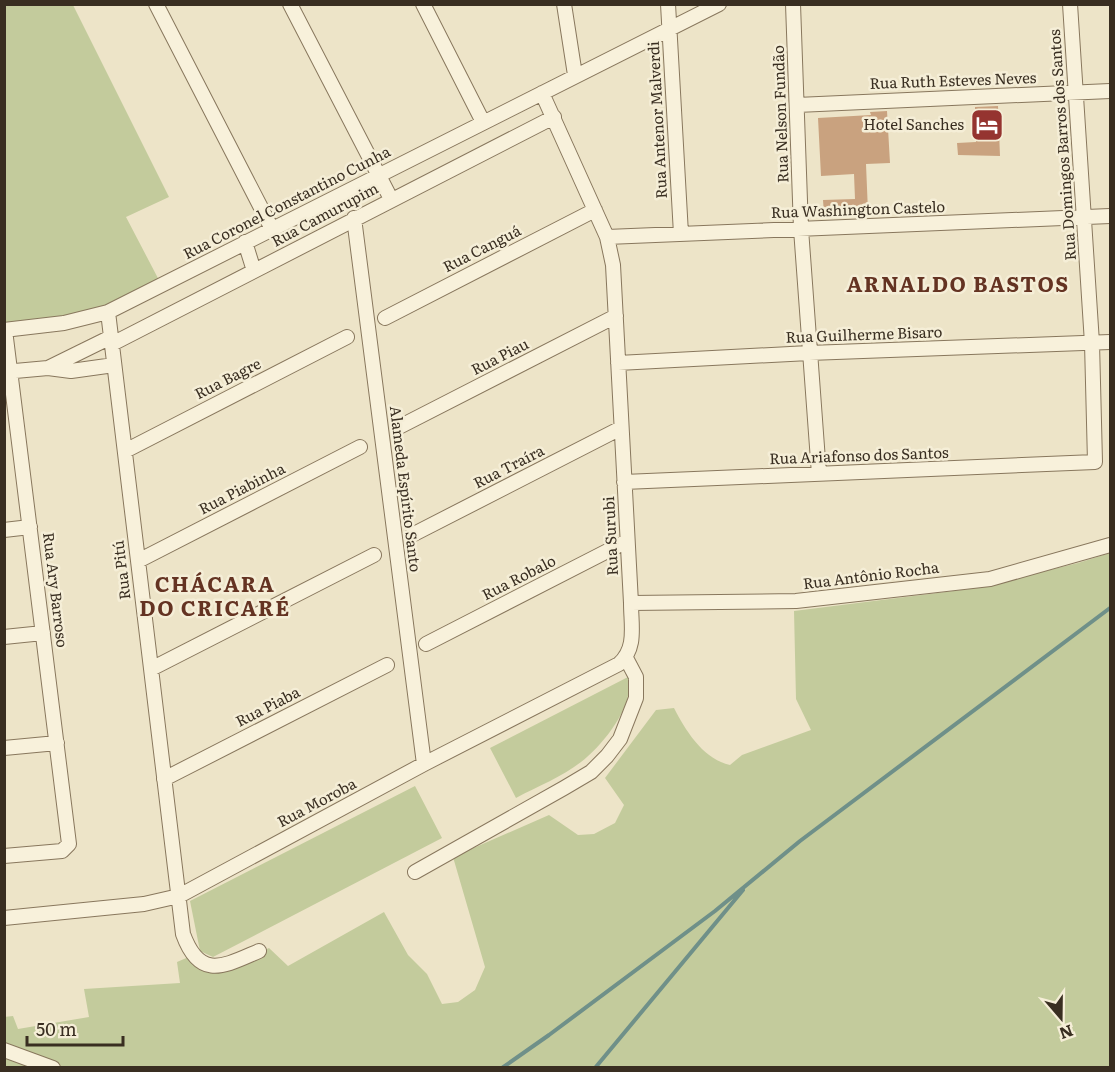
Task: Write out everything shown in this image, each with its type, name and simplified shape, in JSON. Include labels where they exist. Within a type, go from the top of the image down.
[{"type":"street","points":[[156,4],[272,229]]},
{"type":"street","points":[[290,4],[391,199]]},
{"type":"street","points":[[423,4],[483,122]]},
{"type":"street","name":"Rua Antenor Malverdi","points":[[668,4],[681,234]]},
{"type":"street","name":"Rua Coronel Constantino Cunha","points":[[5,330],[64,323],[108,312],[719,4]]},
{"type":"street","name":"Rua Nelson Fundão","points":[[793,4],[801,229],[819,474]]},
{"type":"street","name":"Rua Domingos Barros dos Santos","points":[[1071,4],[1092,343],[1095,462]]},
{"type":"street","points":[[563,8],[575,75]]},
{"type":"street","name":"Rua Ruth Esteves Neves","points":[[798,105],[1110,91]]},
{"type":"street","name":"Rua Surubi","points":[[542,93],[607,237],[613,266],[631,603],[632,647],[626,657]]},
{"type":"street","name":"Rua Camurupim","points":[[48,368],[112,340],[254,271],[554,117]]},
{"type":"street","name":"Rua Canguá","points":[[385,318],[595,210]]},
{"type":"street","name":"Rua Washington Castelo","points":[[607,237],[1110,216]]},
{"type":"street","name":"Alameda Espírito Santo","points":[[354,218],[424,764]]},
{"type":"street","points":[[245,242],[254,271]]},
{"type":"street","name":"Rua Pitú","points":[[108,312],[183,934],[193,955],[214,967],[225,966],[259,951]]},
{"type":"street","name":"Rua Piau","points":[[399,427],[616,316]]},
{"type":"street","name":"Rua Ary Barroso","points":[[4,856],[62,851],[69,844],[30,527],[11,422],[5,330]]},
{"type":"street","name":"Rua Bagre","points":[[125,451],[347,337]]},
{"type":"street","name":"Rua Guilherme Bisaro","points":[[618,363],[809,353],[1110,342]]},
{"type":"street","points":[[8,372],[48,368],[71,371],[114,365]]},
{"type":"street","name":"Rua Traíra","points":[[412,535],[621,428]]},
{"type":"street","name":"Rua Piabinha","points":[[138,561],[360,447]]},
{"type":"street","name":"Rua Ariafonso dos Santos","points":[[624,482],[1095,462]]},
{"type":"street","points":[[4,530],[30,527]]},
{"type":"street","name":"Rua Robalo","points":[[426,644],[627,541]]},
{"type":"street","name":"Rua Antônio Rocha","points":[[631,603],[796,602],[990,579],[1110,545]]},
{"type":"street","points":[[151,669],[374,555]]},
{"type":"street","points":[[4,637],[43,633]]},
{"type":"street","points":[[415,872],[474,841],[573,783],[591,772],[607,756],[620,739],[636,698],[636,677],[626,657]]},
{"type":"street","name":"Rua Moroba","points":[[4,918],[144,904],[179,896],[424,764],[619,664],[626,657]]},
{"type":"street","name":"Rua Piaba","points":[[164,779],[387,664]]},
{"type":"street","points":[[4,748],[57,743]]},
{"type":"street","points":[[4,1050],[52,1068]]},
{"type":"green space","points":[[5,5],[73,5],[169,197],[126,217],[161,284],[94,312],[25,323],[5,323]]},
{"type":"green space","points":[[1110,553],[1110,1067],[5,1068],[4,1017],[13,1016],[18,1029],[89,1017],[84,989],[180,983],[177,962],[191,956],[211,967],[245,959],[269,948],[288,966],[384,912],[408,955],[427,974],[442,1004],[458,1002],[475,990],[485,967],[453,857],[549,815],[578,835],[594,834],[615,823],[624,805],[605,778],[656,710],[674,708],[696,743],[712,757],[730,765],[742,755],[811,730],[796,699],[794,611],[977,588]]},
{"type":"green space","points":[[628,677],[627,700],[622,712],[598,746],[566,772],[516,798],[490,748]]},
{"type":"green space","points":[[415,786],[442,838],[213,957],[200,951],[190,901]]},
{"type":"building","name":"Hotel Sanches","points":[[998,106],[1000,156],[958,155],[957,143],[976,142],[975,107]]},
{"type":"building","points":[[887,111],[890,163],[866,164],[868,212],[824,214],[823,200],[855,199],[854,174],[821,176],[818,118],[871,115],[870,112]]},
{"type":"waterway","points":[[502,1068],[715,911],[800,841],[1110,608]]},
{"type":"waterway","points":[[595,1068],[743,890]]},
{"type":"place","name":"Hotel Sanches","points":[[987,125]]},
{"type":"district","name":"ARNALDO BASTOS","points":[[958,285]]},
{"type":"district","name":"CHÁCARA DO CRICARÉ","points":[[215,597]]}]
